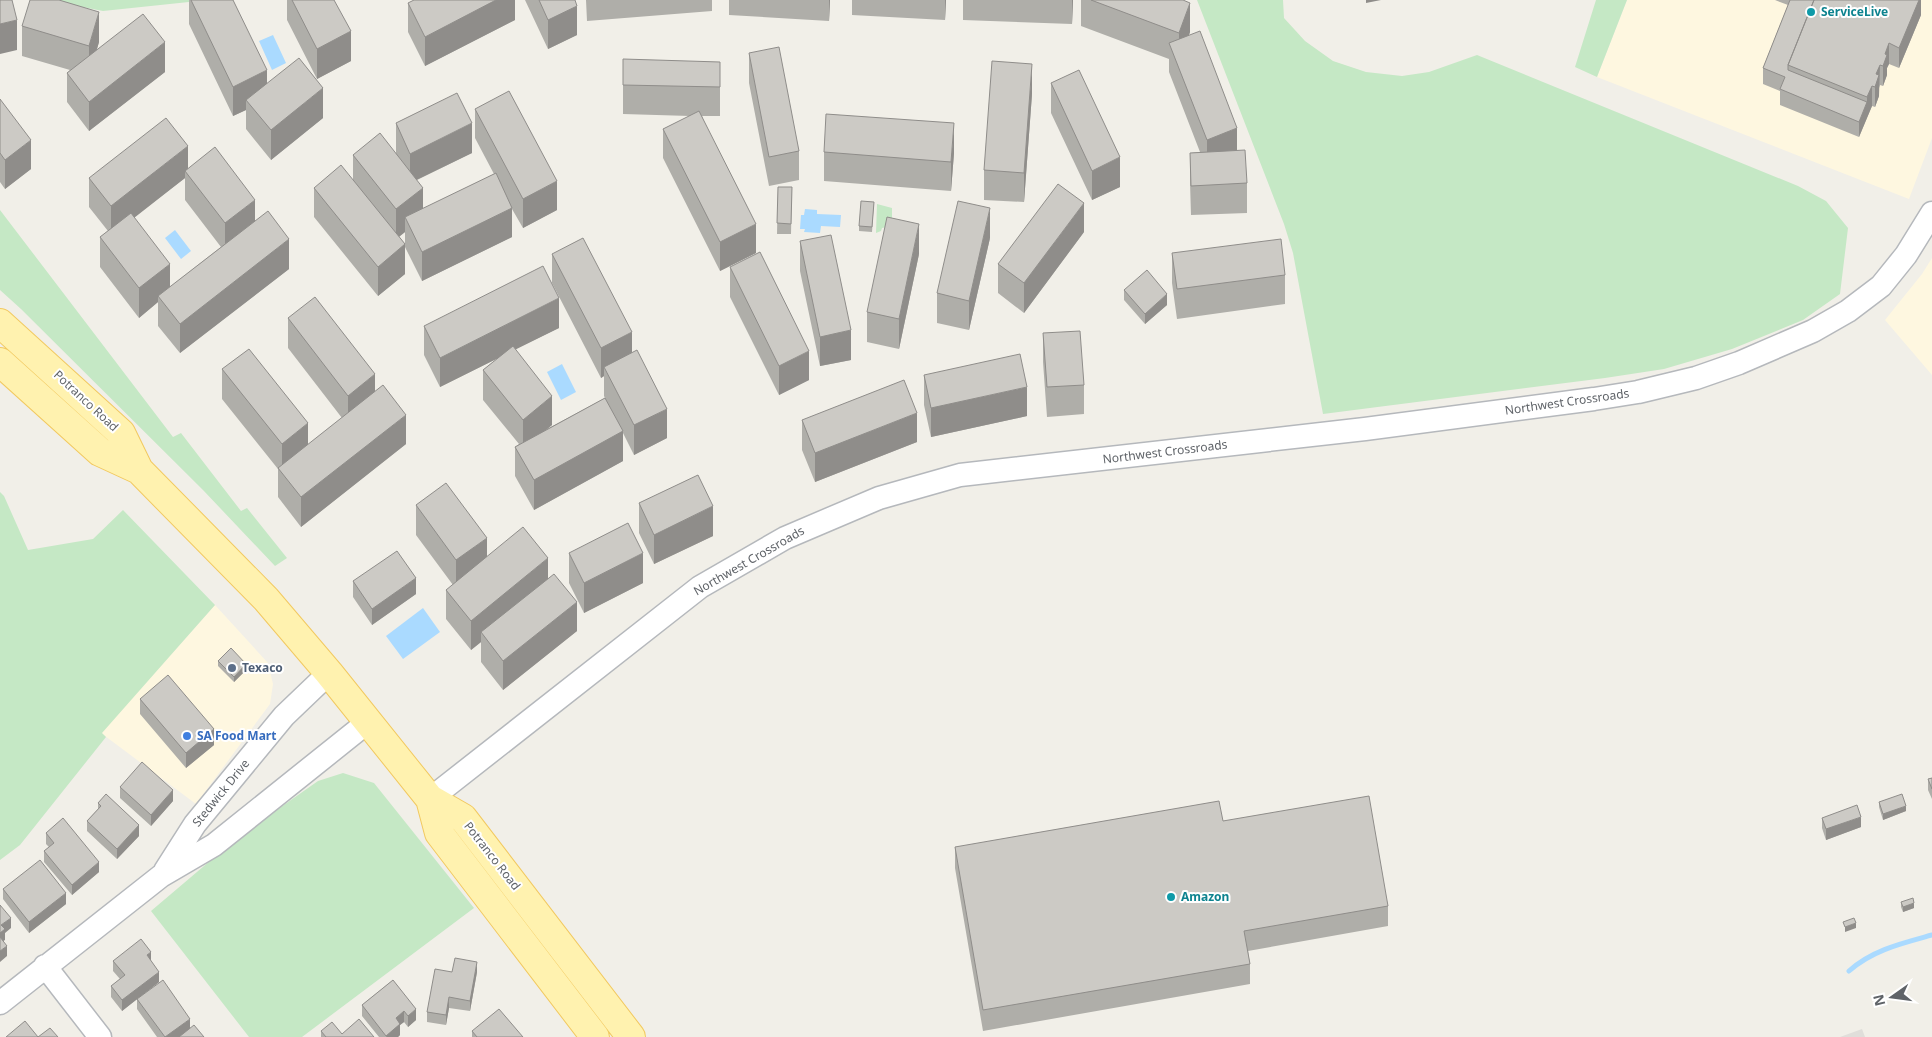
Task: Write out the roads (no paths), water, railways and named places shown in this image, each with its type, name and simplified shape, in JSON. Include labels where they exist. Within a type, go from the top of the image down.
[{"type":"main road","name":"Potranco Road","points":[[0,323],[121,434],[139,470]]},
{"type":"main road","points":[[0,362],[100,452],[139,470],[266,599],[369,721],[430,799],[438,833],[596,1037]]},
{"type":"main road","name":"Potranco Road","points":[[430,799],[463,818],[631,1037]]},
{"type":"street","name":"Northwest Crossroads","points":[[430,799],[700,587],[785,538],[879,498],[960,475],[1374,428],[1594,399],[1638,392],[1696,378],[1813,331],[1848,311],[1880,286],[1906,255],[1932,213]]},
{"type":"street","name":"Stedwick Drive","points":[[161,876],[195,824],[284,716],[329,673]]},
{"type":"street","name":"Stedwick Drive","points":[[0,1003],[161,876],[214,845],[369,721]]},
{"type":"street","points":[[46,966],[100,1037]]},
{"type":"water","points":[[273,35],[286,63],[272,70],[259,41]]},
{"type":"water","points":[[805,209],[817,210],[817,214],[841,215],[840,227],[821,226],[820,233],[804,232],[805,229],[800,229],[801,215],[804,215]]},
{"type":"water","points":[[175,230],[191,251],[181,259],[165,238]]},
{"type":"water","points":[[562,364],[576,392],[561,400],[547,372]]},
{"type":"water","points":[[423,608],[440,632],[403,659],[386,636]]},
{"type":"waterway","points":[[1849,971],[1878,952],[1932,935]]},
{"type":"place","name":"ServiceLive","points":[[1811,12]]},
{"type":"place","name":"Texaco","points":[[232,668]]},
{"type":"place","name":"SA Food Mart","points":[[187,736]]},
{"type":"place","name":"Amazon","points":[[1171,897]]}]
